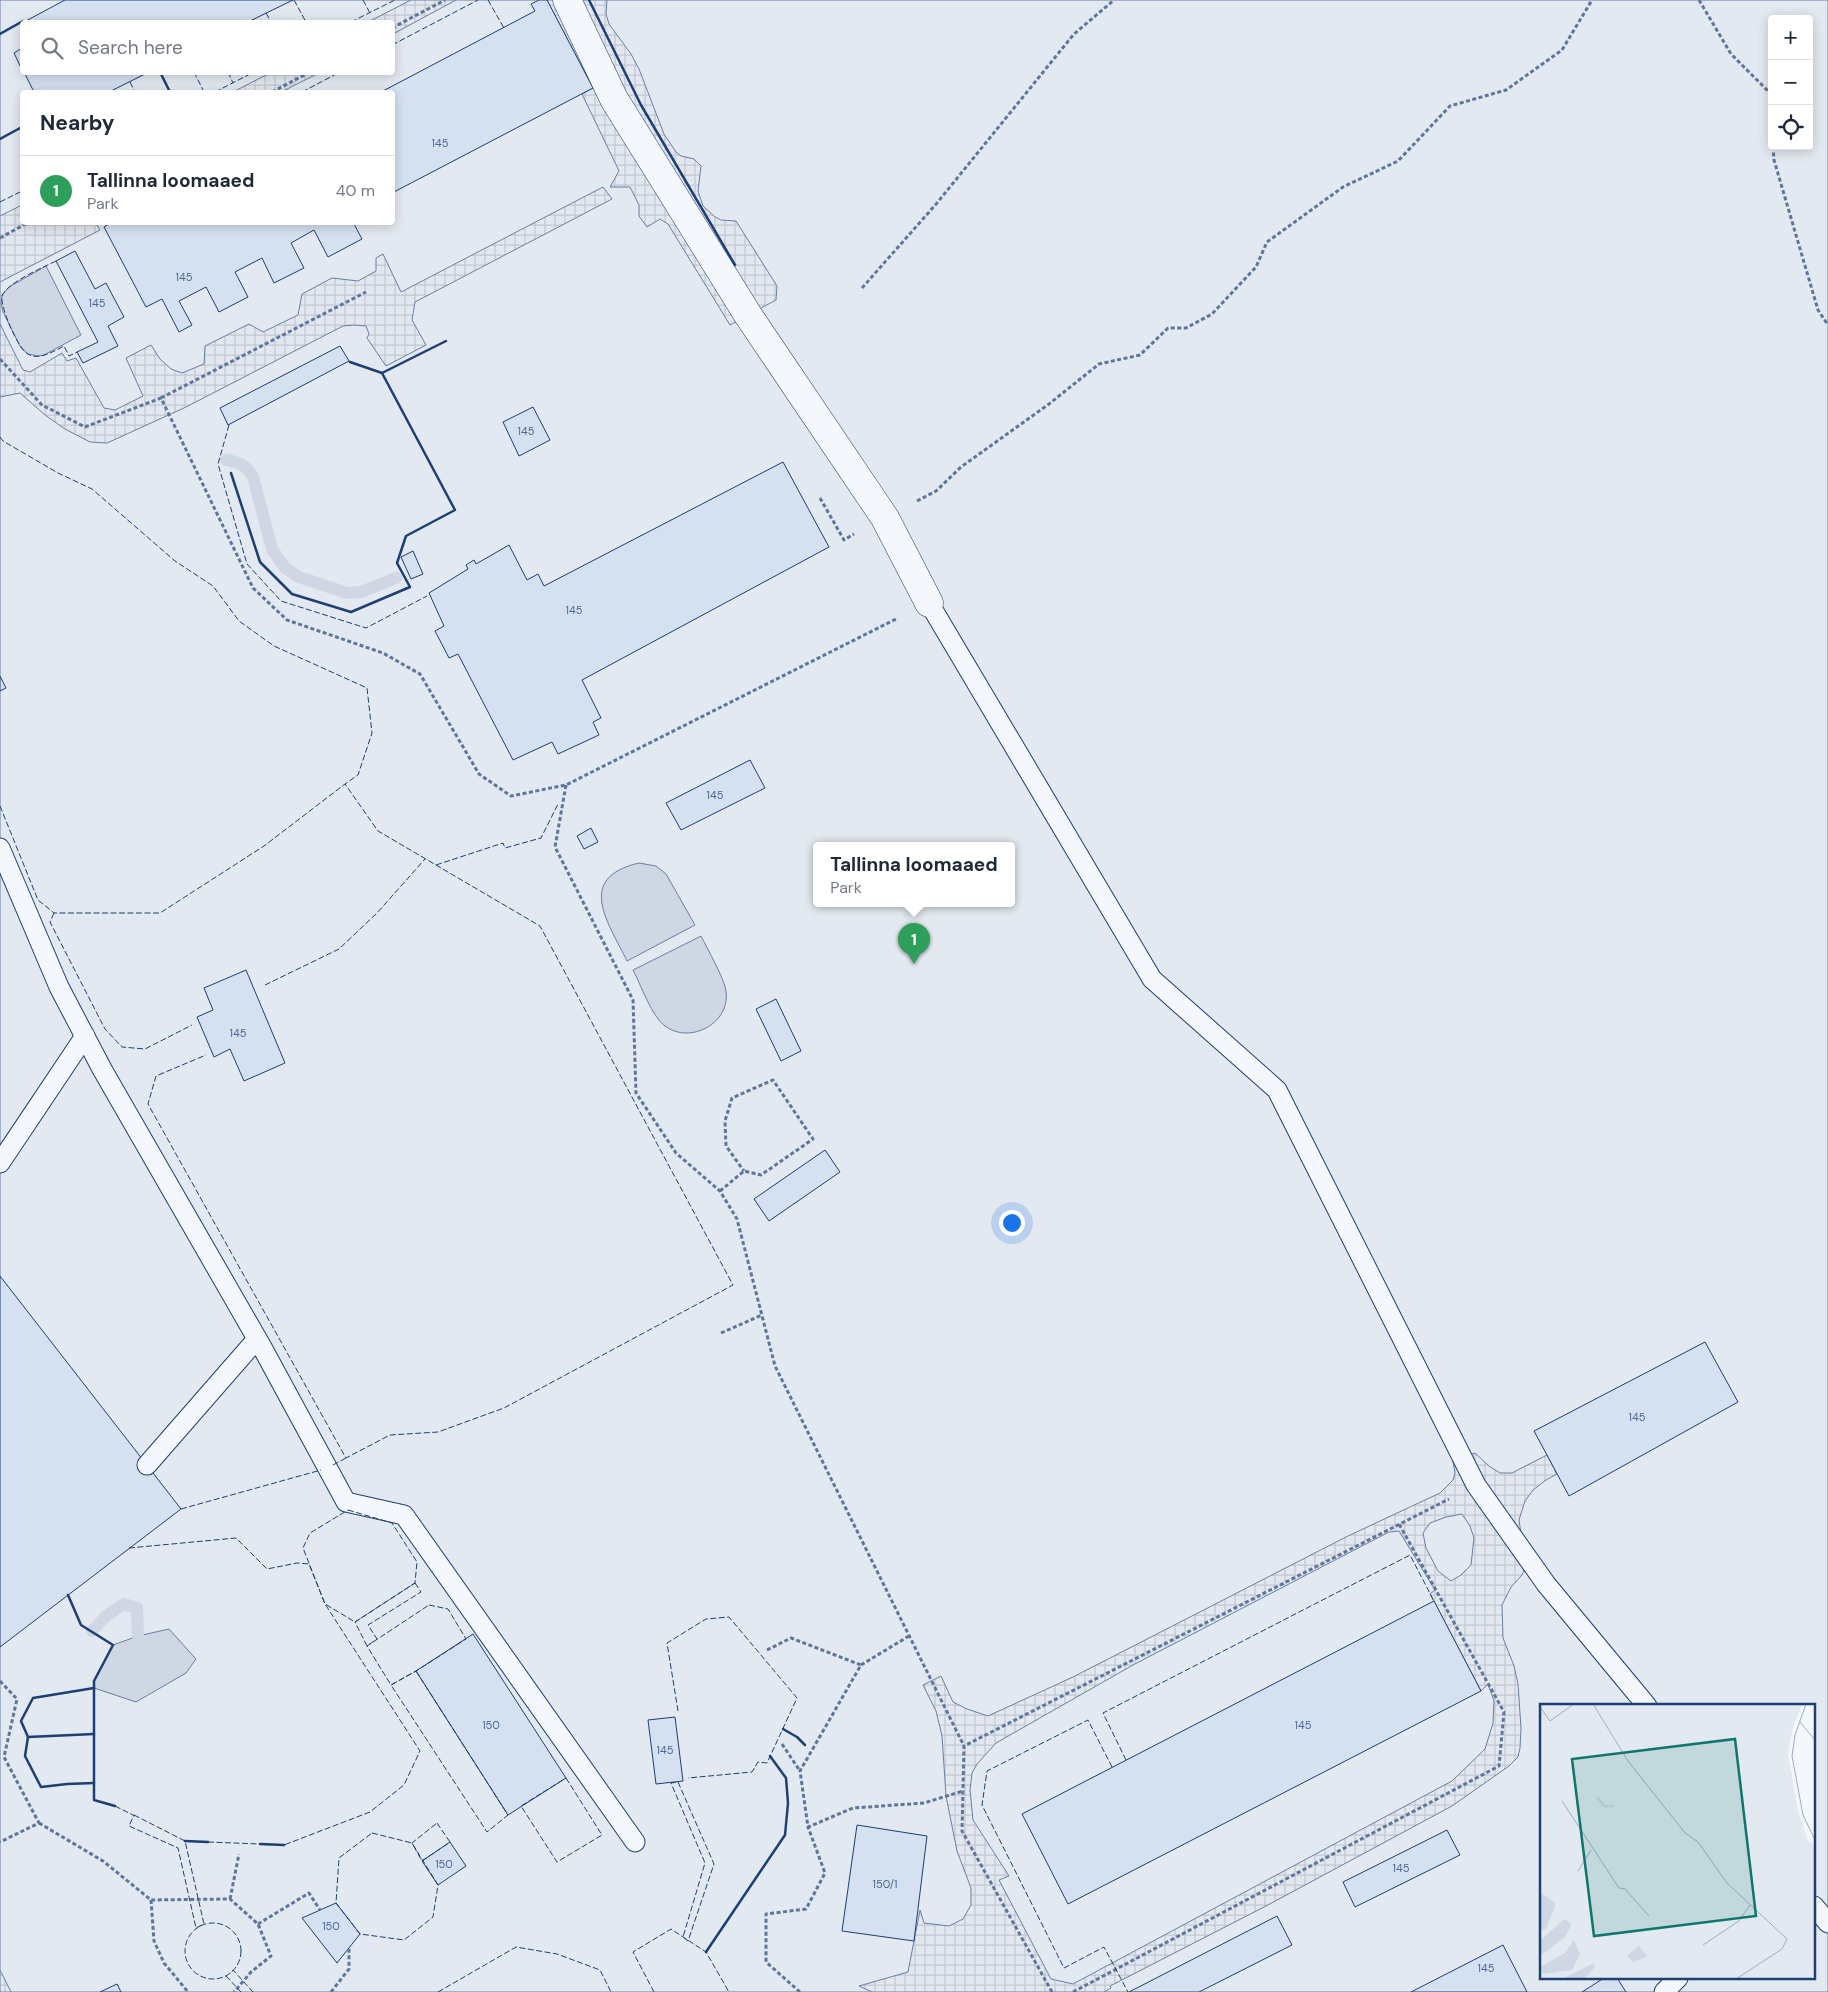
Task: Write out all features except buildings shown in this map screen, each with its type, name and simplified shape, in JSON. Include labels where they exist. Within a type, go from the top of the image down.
[{"type":"street","points":[[567,0],[614,99],[748,315],[885,518],[928,603]]},
{"type":"lane","points":[[928,603],[1152,979],[1277,1090],[1476,1485],[1546,1584],[1645,1704]]},
{"type":"lane","points":[[0,848],[59,987],[84,1036],[258,1339],[346,1502],[404,1515],[635,1842]]},
{"type":"lane","points":[[0,1163],[84,1036]]},
{"type":"lane","points":[[147,1465],[258,1339]]},
{"type":"lane","points":[[1816,1908],[1828,1923]]},
{"type":"lane","points":[[1664,1992],[1676,1980]]},
{"type":"path","points":[[395,26],[446,0]]},
{"type":"path","points":[[862,288],[937,203],[1074,34],[1114,0]]},
{"type":"path","points":[[936,491],[961,467],[1049,404],[1099,364],[1140,355],[1168,328],[1186,328],[1212,314],[1256,267],[1267,242],[1343,187],[1398,161],[1450,106],[1506,90],[1562,50],[1592,0]]},
{"type":"path","points":[[1699,0],[1730,54],[1770,93],[1771,105]]},
{"type":"path","points":[[276,90],[304,75]]},
{"type":"path","points":[[1773,150],[1774,160],[1818,310],[1828,326]]},
{"type":"path","points":[[0,238],[24,225]]},
{"type":"path","points":[[0,359],[42,405],[85,427],[161,398],[366,292]]},
{"type":"path","points":[[161,398],[253,588],[287,620],[383,653],[420,674],[479,774],[511,796],[566,785],[928,603]]},
{"type":"path","points":[[566,785],[555,848],[633,1000],[636,1093],[676,1153],[720,1191],[737,1219],[775,1366],[964,1746],[962,1831],[1052,1992]]},
{"type":"path","points":[[772,1080],[813,1139],[761,1175],[744,1171],[726,1146],[725,1121],[732,1098],[772,1080]]},
{"type":"path","points":[[720,1191],[744,1171]]},
{"type":"path","points":[[721,1334],[762,1315]]},
{"type":"path","points":[[964,1746],[1476,1485]]},
{"type":"path","points":[[1073,1992],[1498,1766],[1504,1712],[1399,1524]]},
{"type":"path","points":[[800,1771],[861,1665],[909,1636]]},
{"type":"path","points":[[767,1650],[791,1638],[861,1665]]},
{"type":"path","points":[[0,1681],[17,1699],[4,1757],[39,1823],[103,1861],[151,1900],[230,1900],[258,1924],[271,1956],[251,1972],[234,1992]]},
{"type":"path","points":[[782,1744],[800,1771],[808,1827],[825,1873],[806,1909],[766,1914],[766,1962],[800,1992]]},
{"type":"path","points":[[808,1827],[853,1808],[924,1803],[962,1791]]},
{"type":"path","points":[[0,1842],[39,1823]]},
{"type":"path","points":[[230,1900],[238,1854]]},
{"type":"path","points":[[258,1924],[309,1893],[320,1910]]},
{"type":"path","points":[[151,1900],[154,1941],[164,1963],[188,1992]]},
{"type":"path","points":[[331,1992],[349,1969],[349,1948]]},
{"type":"shaded area","points":[[0,0],[1828,0],[1828,1992],[0,1992]]},
{"type":"shaded area","points":[[411,0],[456,0],[395,33],[395,20],[372,20]]},
{"type":"shaded area","points":[[547,0],[607,0],[606,14],[609,24],[631,54],[639,69],[664,134],[676,152],[681,156],[694,159],[701,166],[698,191],[703,206],[721,220],[736,221],[777,286],[776,300],[730,325],[668,224],[660,219],[647,227],[639,216],[639,205],[630,187],[610,187],[619,171],[582,94],[593,88]]},
{"type":"shaded area","points":[[266,75],[315,75],[285,90],[237,90]]},
{"type":"shaded area","points":[[603,187],[612,199],[415,302],[412,320],[426,345],[386,366],[367,338],[369,334],[366,326],[343,326],[184,408],[107,443],[90,442],[65,429],[45,415],[20,393],[0,397],[0,324],[23,370],[30,372],[62,353],[67,361],[76,358],[104,408],[115,410],[143,396],[126,358],[151,345],[160,359],[171,369],[182,373],[204,364],[205,346],[249,324],[263,332],[298,315],[302,294],[332,278],[358,281],[376,271],[376,258],[383,254],[401,292]]},
{"type":"shaded area","points":[[20,206],[20,225],[97,225],[100,230],[0,282],[0,216]]},
{"type":"shaded area","points":[[46,266],[81,335],[44,355],[38,356],[28,354],[21,348],[3,312],[1,303],[2,295],[9,287]]},
{"type":"shaded area","points":[[639,863],[656,866],[666,874],[695,925],[627,961],[606,917],[602,903],[602,890],[607,879],[619,870]]},
{"type":"shaded area","points":[[701,936],[723,979],[726,1002],[722,1013],[707,1028],[697,1032],[675,1031],[660,1022],[633,970]]},
{"type":"shaded area","points":[[1475,1453],[1500,1473],[1512,1473],[1547,1455],[1557,1474],[1533,1490],[1525,1501],[1519,1520],[1526,1566],[1522,1575],[1511,1587],[1502,1605],[1503,1638],[1514,1666],[1518,1684],[1521,1728],[1518,1757],[1509,1766],[1452,1806],[1266,1906],[1110,1986],[1111,1988],[1104,1992],[872,1992],[859,1986],[908,1972],[920,1910],[924,1923],[949,1926],[963,1919],[971,1905],[971,1888],[957,1851],[946,1796],[942,1736],[936,1711],[923,1685],[941,1676],[953,1702],[988,1716],[1073,1677],[1348,1536],[1440,1493],[1453,1480],[1455,1473],[1453,1461]],"holes":[[[1462,1514],[1470,1526],[1474,1538],[1471,1565],[1461,1575],[1451,1581],[1438,1571],[1426,1548],[1423,1533],[1430,1523]],[[1399,1531],[1435,1590],[1430,1594],[1481,1691],[1488,1684],[1494,1701],[1493,1723],[1485,1749],[1452,1781],[1073,1984],[1051,1979],[999,1880],[1009,1876],[973,1820],[970,1790],[972,1773],[977,1764],[996,1743],[1133,1665],[1389,1532]]]},
{"type":"shaded area","points":[[169,1629],[196,1659],[186,1673],[136,1702],[94,1688],[94,1681],[113,1645],[138,1636]]},
{"type":"shaded area","points":[[0,1970],[11,1992],[0,1992]]},
{"type":"waterway","points":[[226,460],[242,465],[253,477],[272,549],[285,568],[299,577],[347,593],[361,592],[396,578]]},
{"type":"waterway","points":[[92,1631],[106,1616],[124,1604],[137,1608],[138,1636]]},
{"type":"fence","points":[[294,0],[305,20]]},
{"type":"fence","points":[[363,0],[370,13]]},
{"type":"fence","points":[[355,20],[395,0]]},
{"type":"fence","points":[[395,43],[478,0]]},
{"type":"fence","points":[[488,0],[504,28]]},
{"type":"fence","points":[[266,13],[270,20]]},
{"type":"fence","points":[[196,75],[203,90]]},
{"type":"fence","points":[[229,75],[233,83]]},
{"type":"fence","points":[[219,90],[248,75]]},
{"type":"fence","points":[[306,90],[334,75]]},
{"type":"fence","points":[[130,82],[134,90]]},
{"type":"fence","points":[[0,202],[20,192]]},
{"type":"fence","points":[[56,261],[11,286],[5,291],[2,301],[15,336],[28,354],[42,356],[64,346],[69,356],[77,352]]},
{"type":"fence","points":[[229,425],[218,464],[247,564],[281,601],[366,628],[427,596]]},
{"type":"fence","points":[[0,437],[3,441],[58,473],[92,489],[175,561],[213,586],[239,621],[274,646],[367,688],[372,733],[358,775],[345,784]]},
{"type":"fence","points":[[0,806],[38,900],[54,913],[160,913],[264,846],[345,784],[378,831],[540,926],[733,1285],[504,1408],[438,1432],[390,1435],[346,1458],[148,1104],[156,1076],[206,1055]]},
{"type":"fence","points":[[436,865],[503,843],[505,848],[541,838],[558,804]]},
{"type":"fence","points":[[265,985],[339,949],[377,913],[425,859]]},
{"type":"fence","points":[[54,913],[50,922],[105,1029],[122,1047],[145,1049],[192,1025]]},
{"type":"fence","points":[[333,1465],[346,1458]]},
{"type":"fence","points":[[181,1509],[321,1470]]},
{"type":"fence","points":[[348,1510],[392,1523],[417,1562],[415,1583],[355,1622],[325,1604],[303,1548],[310,1533],[348,1510]]},
{"type":"fence","points":[[129,1548],[236,1538],[267,1569],[297,1563],[309,1564],[325,1604],[420,1751],[404,1785],[370,1812],[284,1845]]},
{"type":"fence","points":[[1126,1760],[1103,1713],[1410,1555],[1434,1601]]},
{"type":"fence","points":[[415,1583],[421,1592],[368,1625],[377,1639],[367,1646],[355,1622],[415,1583]]},
{"type":"fence","points":[[429,1605],[448,1609],[466,1639],[391,1685],[367,1646],[429,1605]]},
{"type":"fence","points":[[678,1711],[667,1643],[706,1619],[729,1617],[797,1698],[767,1763],[758,1762],[752,1772],[688,1778]]},
{"type":"fence","points":[[416,1671],[508,1815],[487,1832],[391,1685],[416,1671]]},
{"type":"fence","points":[[1112,1767],[1088,1720],[987,1771],[982,1805],[1064,1968],[1104,1947],[1128,1992]]},
{"type":"fence","points":[[566,1778],[602,1835],[557,1862],[521,1806],[566,1778]]},
{"type":"fence","points":[[678,1782],[714,1864],[688,1941],[683,1937],[705,1863],[671,1783],[678,1782]]},
{"type":"fence","points":[[115,1806],[135,1816]]},
{"type":"fence","points":[[134,1815],[185,1841],[204,1924],[196,1928],[178,1848],[129,1826],[134,1815]]},
{"type":"fence","points":[[437,1823],[450,1842],[422,1861],[412,1843],[437,1823]]},
{"type":"fence","points":[[372,1833],[412,1843],[438,1885],[433,1917],[404,1940],[360,1934],[336,1903],[339,1858],[372,1833]]},
{"type":"fence","points":[[208,1842],[260,1844]]},
{"type":"fence","points":[[213,1923],[224,1925],[233,1931],[239,1940],[241,1951],[239,1962],[233,1971],[224,1977],[213,1979],[202,1977],[193,1971],[187,1962],[185,1951],[187,1940],[193,1931],[202,1925],[213,1923]]},
{"type":"fence","points":[[654,1992],[633,1952],[671,1929],[706,1952],[729,1992]]},
{"type":"fence","points":[[438,1992],[516,1947],[557,1954],[600,1970],[611,1992]]},
{"type":"fence","points":[[232,1971],[253,1992]]},
{"type":"fence","points":[[226,1976],[241,1992]]},
{"type":"wall","points":[[589,0],[641,105],[735,265]]},
{"type":"wall","points":[[0,34],[20,23]]},
{"type":"wall","points":[[162,75],[169,90]]},
{"type":"wall","points":[[0,139],[20,128]]},
{"type":"wall","points":[[382,373],[446,341]]},
{"type":"wall","points":[[231,473],[260,562],[292,594],[351,612],[410,587],[397,563],[406,536],[455,510],[382,373],[350,362]]},
{"type":"wall","points":[[68,1595],[81,1625],[113,1645],[94,1681],[94,1800],[115,1806]]},
{"type":"wall","points":[[94,1688],[33,1698],[21,1721],[28,1737],[25,1756],[41,1787],[94,1783]]},
{"type":"wall","points":[[783,1729],[797,1737],[805,1745]]},
{"type":"wall","points":[[28,1737],[94,1734]]},
{"type":"wall","points":[[706,1952],[785,1835],[788,1803],[786,1778],[770,1756]]},
{"type":"wall","points":[[185,1841],[208,1842]]},
{"type":"wall","points":[[260,1844],[284,1845]]},
{"type":"place","name":"Tallinna loomaaed","points":[[914,964]]}]
